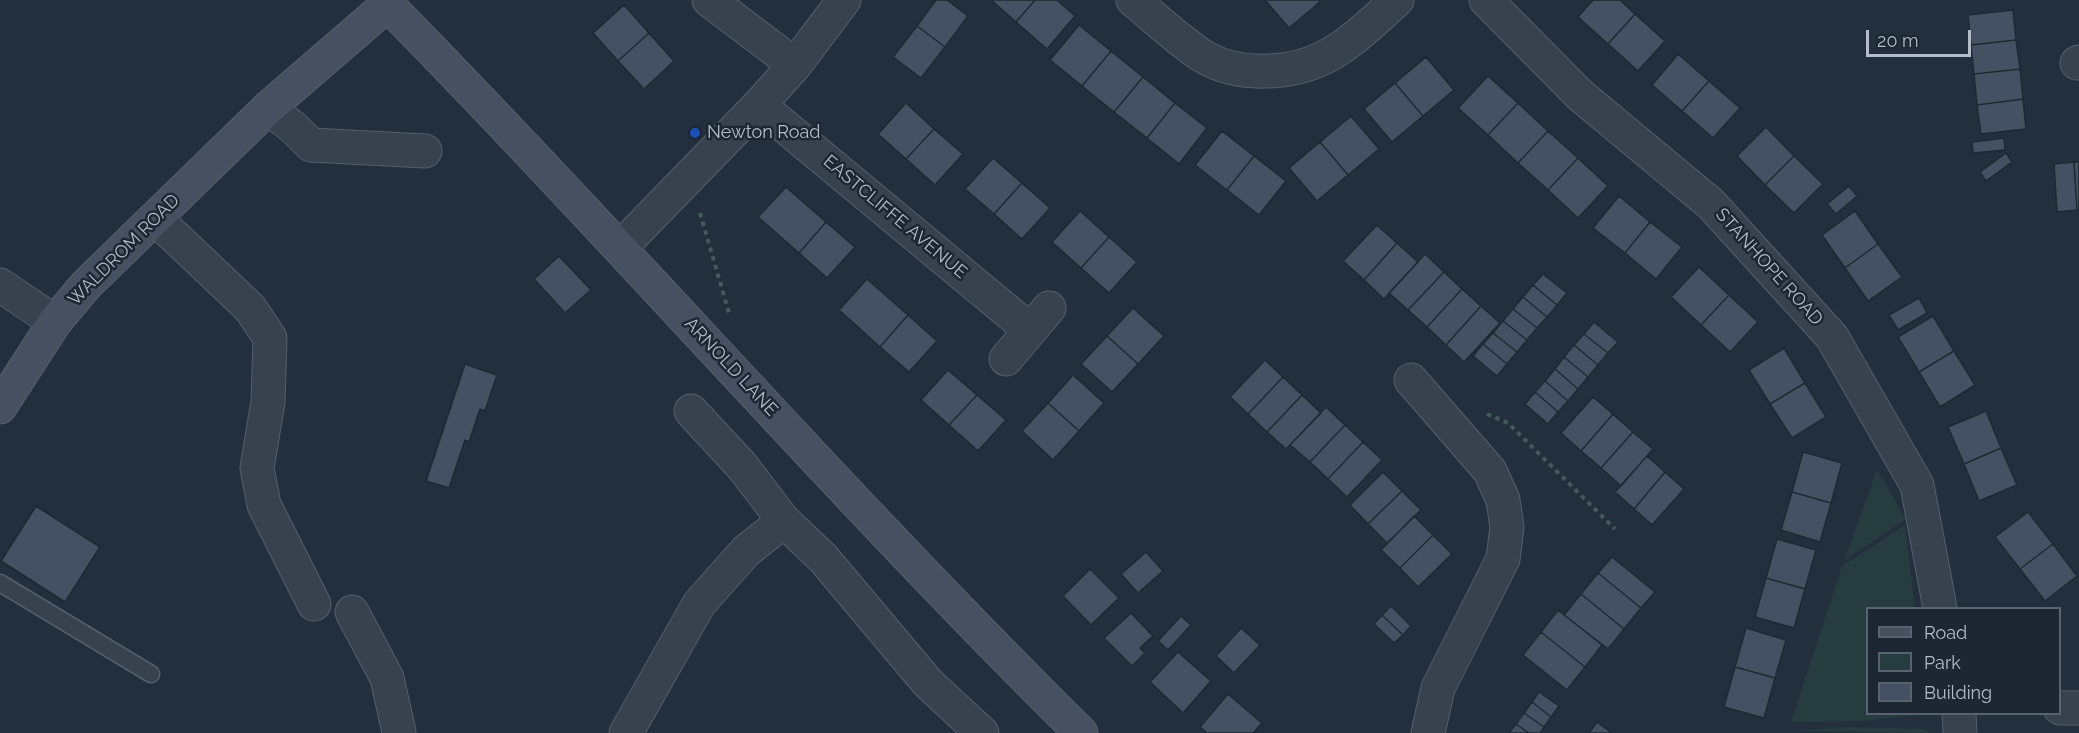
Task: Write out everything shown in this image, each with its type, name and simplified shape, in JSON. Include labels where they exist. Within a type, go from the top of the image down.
[{"type":"street","points":[[709,0],[795,65]]},
{"type":"street","points":[[620,248],[759,105],[795,65],[844,0]]},
{"type":"street","points":[[1133,0],[1202,56],[1229,68],[1264,72],[1292,68],[1329,55],[1397,0]]},
{"type":"street","name":"STANHOPE ROAD","points":[[1486,0],[1580,95],[1711,204],[1832,337],[1917,485],[1940,607]]},
{"type":"street","name":"WALDROM ROAD","points":[[0,407],[55,322],[86,285],[268,108],[385,2]]},
{"type":"street","name":"ARNOLD LANE","points":[[385,2],[620,248],[967,620],[1082,733]]},
{"type":"street","name":"EASTCLIFFE AVENUE","points":[[759,105],[1040,319],[1006,359]]},
{"type":"street","points":[[268,108],[311,145],[425,152]]},
{"type":"street","points":[[155,218],[250,308],[270,338],[268,402],[256,468],[264,505],[314,604]]},
{"type":"street","points":[[0,285],[55,322]]},
{"type":"street","points":[[1411,380],[1490,471],[1503,500],[1507,527],[1503,559],[1438,688],[1428,733]]},
{"type":"street","points":[[691,411],[742,466],[784,521],[823,558],[928,683],[982,733]]},
{"type":"street","points":[[626,733],[699,604],[746,551],[784,521]]},
{"type":"street","points":[[352,612],[387,678],[399,733]]},
{"type":"street","points":[[2061,708],[2079,708]]},
{"type":"street","points":[[1959,715],[1960,733]]},
{"type":"lane","points":[[0,583],[151,674]]},
{"type":"path","points":[[700,211],[733,326],[721,356]]},
{"type":"path","points":[[1476,409],[1508,423],[1615,529]]},
{"type":"green space","points":[[1877,470],[1906,519],[1844,561]]},
{"type":"green space","points":[[1905,525],[1915,607],[1866,607],[1866,715],[1918,715],[1863,721],[1791,722],[1842,566]]},
{"type":"green space","points":[[1849,727],[1925,729],[1928,733],[1792,731]]},
{"type":"building","points":[[936,0],[947,0],[968,16],[945,47],[917,26]]},
{"type":"building","points":[[991,0],[1035,0],[1016,22]]},
{"type":"building","points":[[1035,0],[1057,0],[1075,16],[1047,49],[1016,22]]},
{"type":"building","points":[[1265,0],[1318,0],[1320,2],[1289,28]]},
{"type":"building","points":[[1593,0],[1620,0],[1635,14],[1608,44],[1578,17]]},
{"type":"building","points":[[624,5],[649,33],[618,61],[593,33]]},
{"type":"building","points":[[2013,10],[2016,40],[1971,45],[1968,15]]},
{"type":"building","points":[[1635,14],[1665,41],[1638,71],[1608,44]]},
{"type":"building","points":[[1079,25],[1111,51],[1082,86],[1050,60]]},
{"type":"building","points":[[917,26],[945,47],[921,78],[893,57]]},
{"type":"building","points":[[649,33],[674,61],[644,89],[618,61]]},
{"type":"building","points":[[2016,40],[2020,69],[1974,74],[1971,45]]},
{"type":"building","points":[[1111,51],[1143,77],[1114,112],[1082,86]]},
{"type":"building","points":[[1678,54],[1709,81],[1682,111],[1652,85]]},
{"type":"building","points":[[1426,57],[1454,90],[1423,116],[1395,83]]},
{"type":"building","points":[[2020,69],[2023,99],[1977,105],[1974,74]]},
{"type":"building","points":[[1488,76],[1518,103],[1488,135],[1458,108]]},
{"type":"building","points":[[1143,77],[1175,103],[1147,138],[1114,112]]},
{"type":"building","points":[[1709,81],[1740,108],[1713,138],[1682,111]]},
{"type":"building","points":[[1395,83],[1423,116],[1392,142],[1364,109]]},
{"type":"building","points":[[2023,99],[2026,129],[1981,134],[1977,105]]},
{"type":"building","points":[[906,103],[934,129],[906,159],[878,134]]},
{"type":"building","points":[[1175,103],[1207,128],[1179,164],[1147,138]]},
{"type":"building","points":[[1518,103],[1548,131],[1518,163],[1488,135]]},
{"type":"building","points":[[1351,116],[1379,149],[1348,175],[1320,142]]},
{"type":"building","points":[[1766,127],[1794,156],[1765,185],[1737,156]]},
{"type":"building","points":[[934,129],[963,154],[935,185],[906,159]]},
{"type":"building","points":[[1222,131],[1254,156],[1227,190],[1195,165]]},
{"type":"building","points":[[1548,131],[1578,158],[1548,190],[1518,163]]},
{"type":"building","points":[[2004,138],[2005,150],[1973,153],[1972,142]]},
{"type":"building","points":[[1320,142],[1348,175],[1317,201],[1289,168]]},
{"type":"building","points":[[2006,153],[2012,162],[1986,181],[1980,172]]},
{"type":"building","points":[[1254,156],[1286,181],[1259,215],[1227,190]]},
{"type":"building","points":[[1794,156],[1823,184],[1794,213],[1765,185]]},
{"type":"building","points":[[993,158],[1022,183],[994,214],[965,189]]},
{"type":"building","points":[[1578,158],[1608,186],[1578,218],[1548,190]]},
{"type":"building","points":[[2074,162],[2079,162],[2079,210],[2077,210]]},
{"type":"building","points":[[2074,162],[2077,210],[2057,212],[2054,164]]},
{"type":"building","points":[[1022,183],[1050,208],[1022,239],[994,214]]},
{"type":"building","points":[[1849,186],[1857,196],[1836,214],[1827,204]]},
{"type":"building","points":[[786,187],[826,222],[799,253],[758,217]]},
{"type":"building","points":[[1619,196],[1650,222],[1625,253],[1593,228]]},
{"type":"building","points":[[1080,211],[1109,237],[1081,268],[1052,242]]},
{"type":"building","points":[[1855,211],[1878,244],[1845,268],[1822,235]]},
{"type":"building","points":[[826,222],[855,247],[827,278],[799,253]]},
{"type":"building","points":[[1650,222],[1682,247],[1656,279],[1625,253]]},
{"type":"building","points":[[1377,225],[1397,243],[1364,280],[1343,261]]},
{"type":"building","points":[[1109,237],[1137,262],[1109,293],[1081,268]]},
{"type":"building","points":[[1397,243],[1418,262],[1384,299],[1364,280]]},
{"type":"building","points":[[1878,244],[1902,277],[1868,301],[1845,268]]},
{"type":"building","points":[[1425,254],[1444,272],[1408,310],[1389,293]]},
{"type":"building","points":[[559,256],[591,290],[565,313],[534,279]]},
{"type":"building","points":[[1699,267],[1729,295],[1701,325],[1671,297]]},
{"type":"building","points":[[1444,272],[1462,289],[1427,327],[1408,310]]},
{"type":"building","points":[[1543,274],[1567,293],[1557,305],[1533,285]]},
{"type":"building","points":[[867,279],[908,315],[880,347],[839,310]]},
{"type":"building","points":[[1533,285],[1557,305],[1547,317],[1523,297]]},
{"type":"building","points":[[1462,289],[1481,306],[1446,345],[1427,327]]},
{"type":"building","points":[[1729,295],[1758,322],[1730,352],[1701,325]]},
{"type":"building","points":[[1523,297],[1547,317],[1537,328],[1513,309]]},
{"type":"building","points":[[1919,298],[1927,313],[1898,330],[1889,315]]},
{"type":"building","points":[[1481,306],[1500,323],[1464,362],[1446,345]]},
{"type":"building","points":[[1133,308],[1164,336],[1138,364],[1107,336]]},
{"type":"building","points":[[1513,309],[1537,328],[1527,340],[1503,321]]},
{"type":"building","points":[[908,315],[937,341],[909,372],[880,347]]},
{"type":"building","points":[[1933,316],[1954,351],[1919,372],[1898,337]]},
{"type":"building","points":[[1503,321],[1527,340],[1517,352],[1493,333]]},
{"type":"building","points":[[1594,322],[1618,342],[1608,353],[1584,334]]},
{"type":"building","points":[[1493,333],[1517,352],[1507,364],[1483,344]]},
{"type":"building","points":[[1584,334],[1608,353],[1598,365],[1574,345]]},
{"type":"building","points":[[1107,336],[1138,364],[1112,392],[1081,364]]},
{"type":"building","points":[[1483,344],[1507,364],[1497,376],[1473,356]]},
{"type":"building","points":[[1574,345],[1598,365],[1588,377],[1564,357]]},
{"type":"building","points":[[1784,348],[1805,383],[1770,404],[1749,370]]},
{"type":"building","points":[[1954,351],[1975,385],[1940,407],[1919,372]]},
{"type":"building","points":[[1564,357],[1588,377],[1578,389],[1555,369]]},
{"type":"building","points":[[1265,360],[1283,377],[1248,414],[1230,397]]},
{"type":"building","points":[[465,364],[497,375],[485,411],[480,409],[469,442],[465,440],[449,488],[426,481]]},
{"type":"building","points":[[1555,369],[1578,389],[1568,401],[1545,381]]},
{"type":"building","points":[[948,370],[977,395],[949,425],[921,400]]},
{"type":"building","points":[[1073,375],[1104,403],[1079,431],[1048,403]]},
{"type":"building","points":[[1283,377],[1302,395],[1267,432],[1248,414]]},
{"type":"building","points":[[1545,381],[1568,401],[1558,412],[1535,392]]},
{"type":"building","points":[[1805,383],[1826,417],[1792,438],[1770,404]]},
{"type":"building","points":[[1535,392],[1558,412],[1548,424],[1525,404]]},
{"type":"building","points":[[977,395],[1006,420],[978,451],[949,425]]},
{"type":"building","points":[[1302,395],[1321,413],[1286,449],[1267,432]]},
{"type":"building","points":[[1593,397],[1613,414],[1581,451],[1561,433]]},
{"type":"building","points":[[1048,403],[1079,431],[1053,460],[1022,431]]},
{"type":"building","points":[[1326,407],[1345,425],[1310,462],[1290,445]]},
{"type":"building","points":[[1986,411],[2001,448],[1964,464],[1948,427]]},
{"type":"building","points":[[1613,414],[1633,432],[1601,468],[1581,451]]},
{"type":"building","points":[[1345,425],[1363,442],[1328,479],[1310,462]]},
{"type":"building","points":[[1633,432],[1653,449],[1621,486],[1601,468]]},
{"type":"building","points":[[1363,442],[1382,460],[1347,497],[1328,479]]},
{"type":"building","points":[[2001,448],[2017,485],[1979,501],[1964,464]]},
{"type":"building","points":[[1803,452],[1842,463],[1831,503],[1792,492]]},
{"type":"building","points":[[1647,456],[1665,472],[1634,509],[1615,492]]},
{"type":"building","points":[[1383,472],[1402,491],[1368,524],[1350,505]]},
{"type":"building","points":[[1665,472],[1684,489],[1652,525],[1634,509]]},
{"type":"building","points":[[1402,491],[1421,510],[1387,543],[1368,524]]},
{"type":"building","points":[[1792,492],[1831,503],[1820,542],[1781,530]]},
{"type":"building","points":[[36,506],[100,547],[65,602],[1,561]]},
{"type":"building","points":[[2028,512],[2053,544],[2020,569],[1995,537]]},
{"type":"building","points":[[1414,516],[1433,535],[1400,568],[1381,550]]},
{"type":"building","points":[[1433,535],[1452,554],[1418,587],[1400,568]]},
{"type":"building","points":[[1777,539],[1816,550],[1805,589],[1766,578]]},
{"type":"building","points":[[2053,544],[2077,576],[2045,601],[2020,569]]},
{"type":"building","points":[[1146,552],[1163,571],[1138,593],[1121,574]]},
{"type":"building","points":[[1612,557],[1655,592],[1641,608],[1598,573]]},
{"type":"building","points":[[1090,569],[1119,598],[1091,625],[1063,596]]},
{"type":"building","points":[[1598,573],[1641,608],[1624,629],[1581,594]]},
{"type":"building","points":[[1766,578],[1805,589],[1794,628],[1755,617]]},
{"type":"building","points":[[1581,594],[1624,629],[1608,649],[1564,615]]},
{"type":"building","points":[[1391,606],[1411,626],[1403,635],[1382,615]]},
{"type":"building","points":[[1558,610],[1602,645],[1585,667],[1541,632]]},
{"type":"building","points":[[1131,613],[1153,636],[1140,648],[1145,653],[1132,666],[1104,638]]},
{"type":"building","points":[[1382,615],[1403,635],[1394,643],[1374,624]]},
{"type":"building","points":[[1181,616],[1191,625],[1168,650],[1158,641]]},
{"type":"building","points":[[1241,628],[1260,645],[1234,673],[1216,656]]},
{"type":"building","points":[[1746,628],[1786,640],[1775,678],[1735,667]]},
{"type":"building","points":[[1541,632],[1585,667],[1567,690],[1523,655]]},
{"type":"building","points":[[1178,652],[1211,681],[1183,713],[1150,682]]},
{"type":"building","points":[[1735,667],[1775,678],[1764,718],[1724,707]]},
{"type":"building","points":[[1539,692],[1559,706],[1551,717],[1532,702]]},
{"type":"building","points":[[1228,694],[1262,723],[1253,733],[1207,733],[1200,727]]},
{"type":"building","points":[[1532,702],[1551,717],[1544,727],[1524,713]]},
{"type":"building","points":[[1524,713],[1544,727],[1540,733],[1529,733],[1516,724]]},
{"type":"building","points":[[1597,722],[1612,733],[1589,733]]},
{"type":"building","points":[[1516,724],[1529,733],[1509,733]]},
{"type":"place","name":"Newton Road","points":[[695,133]]}]
